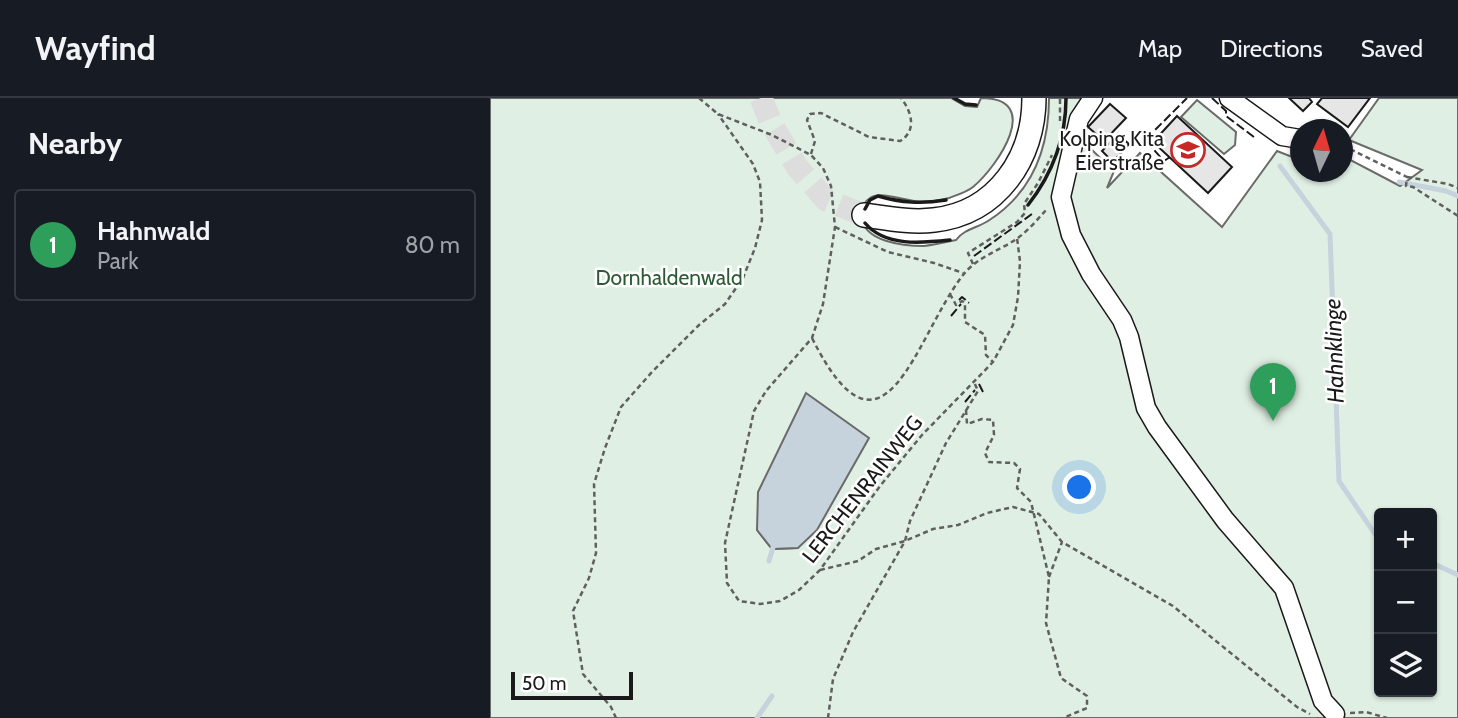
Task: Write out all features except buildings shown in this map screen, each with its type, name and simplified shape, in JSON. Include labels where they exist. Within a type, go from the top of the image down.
[{"type":"main road","points":[[864,215],[933,220],[954,216],[995,193],[1010,178],[1023,157],[1034,108],[1020,98]]},
{"type":"street","points":[[1093,98],[1079,119],[1061,197],[1072,235],[1091,274],[1122,320],[1129,337],[1146,408],[1172,449],[1225,520],[1284,588],[1323,701],[1335,714]]},
{"type":"street","points":[[1229,98],[1282,136],[1290,137]]},
{"type":"path","name":"LERCHENRAINWEG","points":[[699,98],[718,114],[772,135],[811,155],[823,168],[831,186],[835,227],[823,304],[812,338],[766,391],[754,411],[725,543],[727,583],[739,601],[760,604],[780,601],[799,590],[820,570],[880,486],[922,435],[993,362],[1013,325],[1020,261],[1017,238]]},
{"type":"path","points":[[811,155],[815,141],[807,120],[810,114],[815,113],[830,117],[869,137],[900,141],[907,137],[911,131],[911,120],[901,98]]},
{"type":"path","points":[[616,718],[611,707],[591,687],[583,674],[573,611],[589,578],[596,553],[594,484],[597,472],[621,407],[699,325],[725,303],[743,278],[762,220],[760,182],[753,164],[718,114]]},
{"type":"path","points":[[1353,151],[1407,178],[1458,188]]},
{"type":"path","points":[[1407,178],[1406,186],[1413,187],[1457,215]]},
{"type":"path","points":[[812,338],[825,363],[847,391],[862,400],[875,400],[899,384],[950,294],[973,264],[1017,238],[1061,197]]},
{"type":"path","points":[[835,227],[888,252],[934,263],[964,274]]},
{"type":"path","points":[[950,294],[951,301],[956,305],[961,301],[965,303],[965,322],[985,335],[986,355],[993,362]]},
{"type":"path","points":[[828,718],[833,679],[853,632],[905,541],[909,521],[946,443],[978,391],[974,382]]},
{"type":"path","points":[[966,410],[967,424],[982,419],[993,420],[994,435],[985,453],[989,461],[1014,463],[1020,469],[1017,488],[1031,502],[1049,578],[1046,623],[1061,678],[1087,696],[1087,708],[1063,718]]},
{"type":"path","points":[[820,570],[858,561],[876,549],[933,529],[958,526],[987,513],[1013,507],[1034,512],[1051,527],[1062,542],[1173,606],[1297,706],[1317,718],[1366,712],[1388,718]]},
{"type":"path","points":[[1049,578],[1062,542]]},
{"type":"green space","name":"Dornhaldenwald","points":[[490,98],[951,98],[965,106],[977,107],[981,98],[1000,101],[1010,109],[1013,121],[1010,135],[994,164],[973,187],[959,195],[936,201],[916,202],[881,195],[870,198],[864,204],[862,216],[869,232],[886,241],[924,246],[956,240],[967,231],[988,221],[1016,197],[1027,183],[1041,152],[1046,134],[1049,98],[1084,98],[1070,129],[1114,171],[1107,188],[1140,153],[1222,227],[1277,151],[1290,156],[1290,182],[1353,182],[1353,161],[1400,186],[1422,170],[1353,142],[1353,134],[1379,98],[1458,98],[1458,718],[490,718]],"holes":[[[757,530],[798,548],[772,549]]]},
{"type":"green space","points":[[1197,100],[1236,132],[1235,145],[1224,154],[1181,117]]},
{"type":"shaded area","points":[[806,393],[869,438],[817,530],[798,548],[772,549],[757,530],[758,492]]},
{"type":"waterway","name":"Hahnklinge","points":[[1280,166],[1330,234],[1339,481],[1374,533]]},
{"type":"waterway","points":[[1399,182],[1458,196]]},
{"type":"waterway","points":[[769,561],[774,544]]},
{"type":"waterway","name":"Hahnklinge","points":[[1437,565],[1458,575]]},
{"type":"waterway","points":[[757,718],[772,696]]},
{"type":"tunnel","points":[[761,98],[771,123],[797,167],[826,200],[864,215]]},
{"type":"fence","points":[[1170,157],[1164,161],[1145,140],[1187,98]]},
{"type":"fence","points":[[1212,98],[1226,111],[1226,116],[1254,137]]},
{"type":"fence","points":[[974,256],[1032,214]]},
{"type":"fence","points":[[959,300],[962,297],[969,303]]},
{"type":"fence","points":[[951,316],[961,304]]},
{"type":"fence","points":[[979,384],[983,392]]},
{"type":"fence","points":[[965,402],[975,390]]},
{"type":"wall","points":[[954,98],[965,104],[976,105]]},
{"type":"wall","points":[[1028,205],[1051,168],[1061,141],[1066,98]]},
{"type":"wall","points":[[865,209],[870,200],[878,196],[912,202],[946,200]]},
{"type":"wall","points":[[865,223],[873,231],[893,240],[950,240]]},
{"type":"place","name":"Kolping Kita Eierstraße","points":[[1188,150]]},
{"type":"place","name":"Hahnwald","points":[[1273,421]]}]
